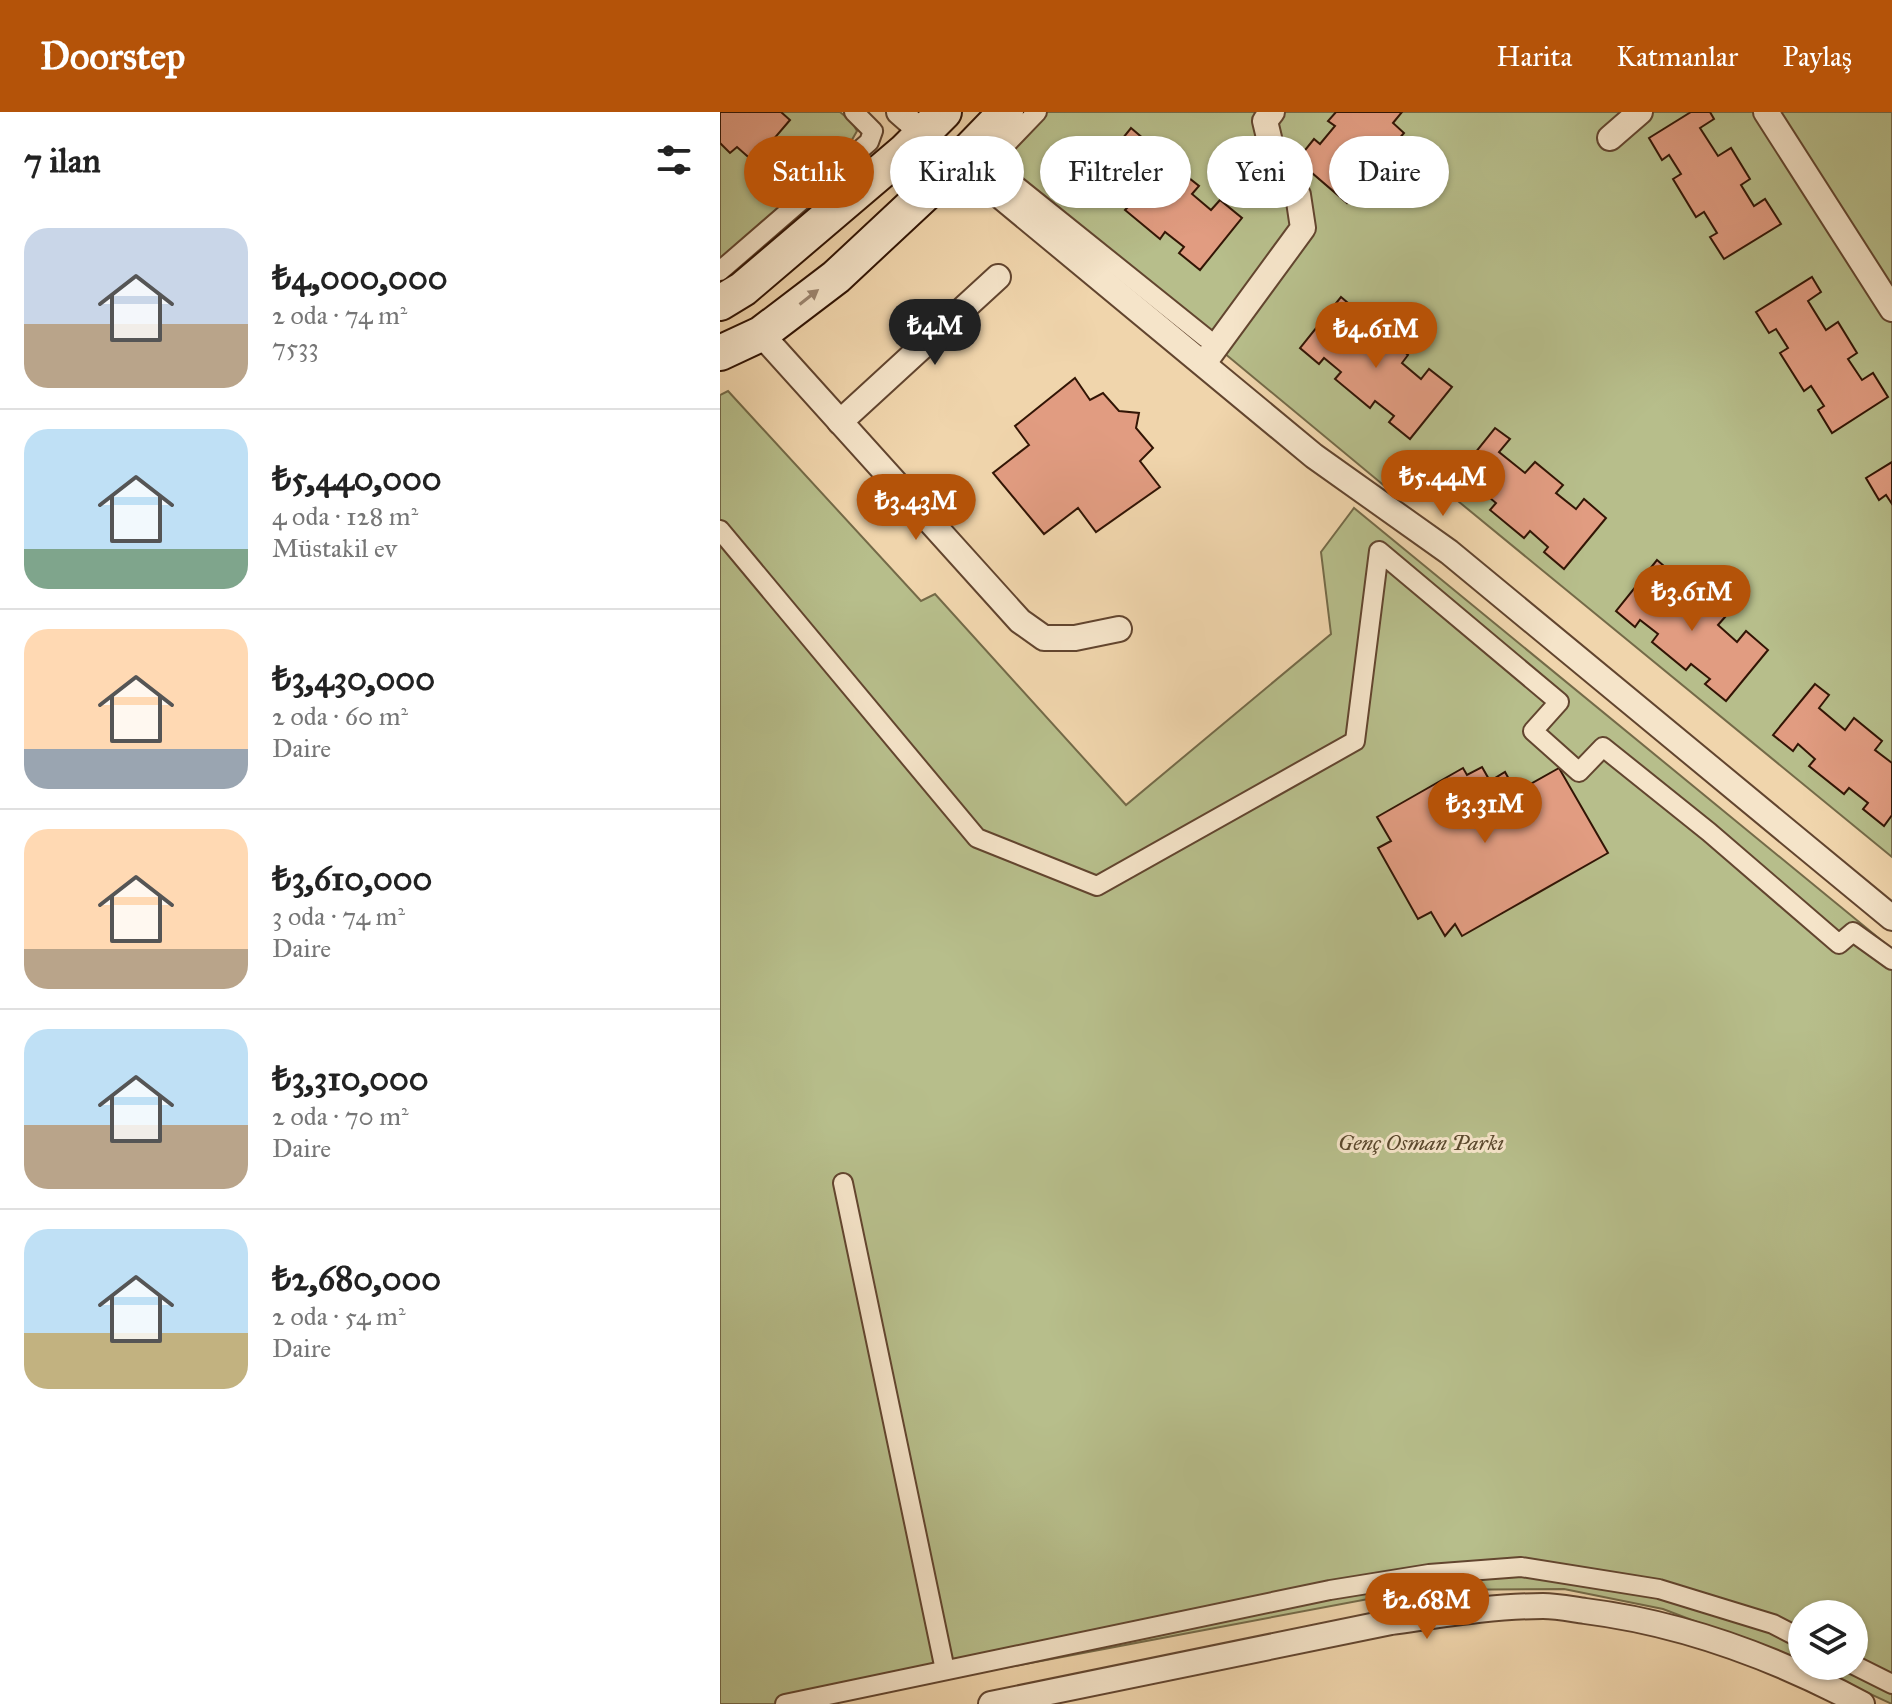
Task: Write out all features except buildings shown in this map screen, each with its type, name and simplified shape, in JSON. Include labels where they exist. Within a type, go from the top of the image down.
[{"type":"main road","points":[[982,136],[1006,112]]},
{"type":"main road","points":[[720,303],[743,289],[922,119]]},
{"type":"main road","points":[[720,353],[761,334],[836,277],[909,208]]},
{"type":"street","points":[[720,271],[869,142],[873,131],[854,112]]},
{"type":"street","points":[[1037,112],[988,163],[1206,338]]},
{"type":"street","points":[[1204,363],[1303,228],[1298,195],[1271,146],[1265,121],[1272,112]]},
{"type":"street","points":[[1610,138],[1640,112]]},
{"type":"street","points":[[1766,112],[1892,309]]},
{"type":"street","points":[[1015,208],[1314,456],[1449,552],[1892,918]]},
{"type":"street","points":[[840,422],[998,277]]},
{"type":"street","points":[[761,334],[1020,621],[1044,638],[1075,638],[1119,629]]},
{"type":"street","points":[[720,530],[977,838],[1097,886],[1355,741],[1379,551],[1559,702],[1533,731],[1579,772],[1603,747],[1709,832],[1839,944],[1853,932],[1892,960]]},
{"type":"street","points":[[843,1183],[945,1670]]},
{"type":"street","points":[[785,1704],[1330,1590],[1429,1574],[1521,1567],[1659,1589],[1773,1624],[1788,1632]]},
{"type":"street","points":[[991,1704],[1391,1622],[1456,1612],[1544,1606],[1625,1616],[1681,1629],[1817,1680],[1862,1704]]},
{"type":"street","points":[[1868,1672],[1892,1684]]},
{"type":"green space","points":[[720,112],[840,112],[852,122],[857,131],[854,136],[744,136],[744,208],[782,208],[720,263]]},
{"type":"green space","points":[[1037,112],[1892,112],[1892,857],[1425,474],[1399,498],[1044,208],[1191,208],[1191,136],[1040,136],[1040,205],[1024,192],[1024,136],[1014,136]]},
{"type":"green space","name":"Genç Osman Parkı","points":[[728,391],[921,601],[935,594],[1126,805],[1331,634],[1321,552],[1354,508],[1892,949],[1892,1704],[1840,1680],[1868,1680],[1868,1600],[1788,1600],[1788,1657],[1663,1609],[1564,1589],[1416,1590],[813,1704],[720,1704],[720,395]]}]
